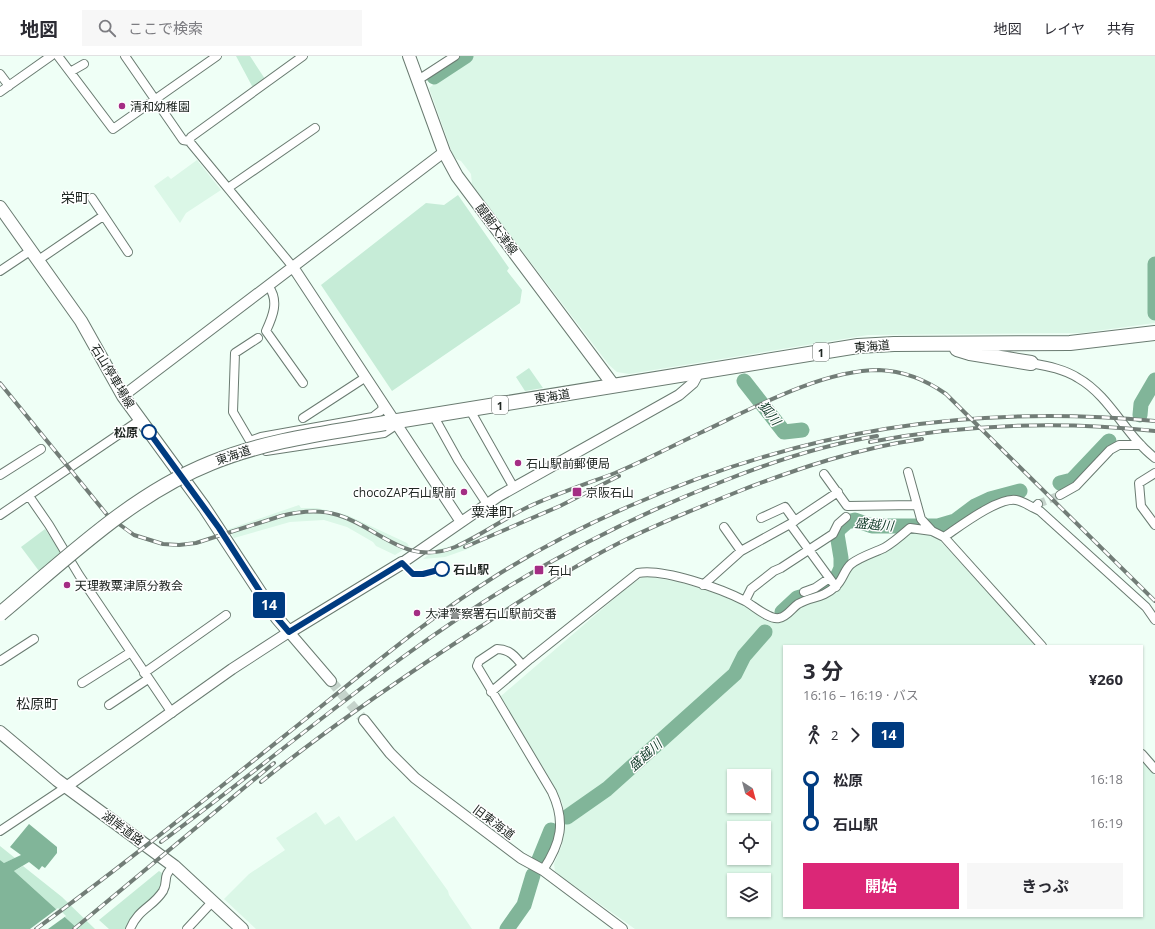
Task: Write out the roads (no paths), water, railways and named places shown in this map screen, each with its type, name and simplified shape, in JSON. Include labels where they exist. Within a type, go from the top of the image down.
[{"type":"highway","name":"東海道","points":[[0,614],[127,510],[159,489],[192,471],[229,456],[269,444],[858,346],[894,344],[1030,344],[1087,342],[1155,333]]},
{"type":"highway","points":[[943,344],[970,353],[1031,362]]},
{"type":"highway","points":[[996,344],[1031,362]]},
{"type":"highway","points":[[1030,344],[1024,352],[1025,356],[1031,362]]},
{"type":"main road","name":"醍醐大津線","points":[[409,56],[444,152],[457,176],[614,386]]},
{"type":"main road","name":"石山停車場線","points":[[0,207],[81,321],[123,396],[219,528],[277,618],[289,632]]},
{"type":"main road","points":[[289,632],[402,563]]},
{"type":"main road","name":"湖岸道路","points":[[0,732],[30,759],[66,787],[174,866],[213,900],[242,929]]},
{"type":"street","points":[[0,92],[51,56]]},
{"type":"street","points":[[58,56],[113,129],[217,56]]},
{"type":"street","points":[[125,56],[183,140],[189,141],[293,268],[383,403],[390,423],[393,427],[384,433],[279,450],[264,451],[250,444],[233,412],[235,353],[258,338]]},
{"type":"street","points":[[189,141],[191,137],[303,56]]},
{"type":"street","points":[[418,80],[455,56]]},
{"type":"street","points":[[70,72],[84,64]]},
{"type":"street","points":[[0,74],[9,86]]},
{"type":"street","points":[[228,188],[315,128]]},
{"type":"street","points":[[123,396],[269,287],[444,152]]},
{"type":"street","points":[[92,198],[128,252]]},
{"type":"street","points":[[37,261],[103,216]]},
{"type":"street","points":[[0,271],[30,251]]},
{"type":"street","points":[[269,287],[273,292],[275,303],[266,331],[303,383]]},
{"type":"street","points":[[1031,362],[1068,372],[1089,386],[1141,445],[1155,458]]},
{"type":"street","points":[[402,563],[487,504],[679,395],[693,383],[699,372]]},
{"type":"street","points":[[303,418],[366,377]]},
{"type":"street","points":[[373,417],[382,410],[383,403]]},
{"type":"street","points":[[470,410],[514,488]]},
{"type":"street","points":[[0,614],[137,503],[210,462],[250,444],[285,431],[384,415],[461,522]]},
{"type":"street","points":[[433,416],[458,460],[487,504]]},
{"type":"street","points":[[0,515],[140,420]]},
{"type":"street","points":[[1060,494],[1076,486],[1110,450],[1119,445],[1141,445]]},
{"type":"street","points":[[1,473],[41,449]]},
{"type":"street","points":[[908,472],[916,504],[923,522],[931,530],[944,537],[1041,645]]},
{"type":"street","points":[[1155,473],[1139,483],[1141,506],[1155,525]]},
{"type":"street","points":[[824,474],[848,506],[916,504]]},
{"type":"street","points":[[703,585],[742,551],[759,543],[792,523],[838,492]]},
{"type":"street","points":[[28,496],[42,514],[68,558],[172,713]]},
{"type":"street","points":[[944,537],[990,507],[1002,502],[1016,500],[1036,506],[1146,607],[1155,620]]},
{"type":"street","points":[[761,518],[785,507],[792,523],[808,550],[832,583]]},
{"type":"street","points":[[745,601],[751,588],[774,571],[833,534],[838,524],[846,517]]},
{"type":"street","points":[[724,527],[742,551]]},
{"type":"street","points":[[491,692],[522,665],[638,573],[644,572],[673,576],[703,585],[745,601],[773,618],[779,618],[784,617],[797,604],[823,596],[832,583],[851,564],[886,547],[910,528],[931,530]]},
{"type":"street","points":[[804,592],[832,583]]},
{"type":"street","points":[[109,705],[226,615]]},
{"type":"street","points":[[0,831],[289,632],[331,681]]},
{"type":"street","points":[[0,661],[34,639]]},
{"type":"street","points":[[522,665],[513,654],[502,649],[496,649],[479,661],[477,669],[552,792],[560,810],[561,825],[557,844],[543,870]]},
{"type":"street","points":[[82,684],[131,652]]},
{"type":"street","name":"旧東海道","points":[[364,720],[390,753],[415,778],[520,858],[543,870],[622,929]]},
{"type":"street","points":[[1143,755],[1155,769]]},
{"type":"street","points":[[130,929],[135,917],[157,898],[162,891],[165,886],[165,875],[174,866]]},
{"type":"street","points":[[188,929],[213,900]]},
{"type":"waterway","name":"狐川","points":[[434,77],[466,56]]},
{"type":"waterway","name":"盛越川","points":[[1155,264],[1155,313]]},
{"type":"waterway","name":"盛越川","points":[[1140,415],[1141,404],[1155,380]]},
{"type":"waterway","name":"狐川","points":[[744,381],[784,432],[802,430]]},
{"type":"waterway","name":"盛越川","points":[[1060,483],[1072,480],[1109,441]]},
{"type":"waterway","name":"盛越川","points":[[782,612],[797,598],[821,591],[838,575],[841,568],[841,558],[837,534],[839,529],[847,522],[855,520],[872,526],[938,526],[955,521],[975,506],[990,499],[1020,491]]},
{"type":"waterway","name":"盛越川","points":[[567,817],[607,789],[735,674],[744,656],[765,632]]},
{"type":"waterway","name":"盛越川","points":[[538,862],[551,830]]},
{"type":"waterway","name":"盛越川","points":[[507,929],[524,905],[533,875]]},
{"type":"tunnel","points":[[1038,504],[1060,495]]},
{"type":"tunnel","points":[[331,681],[364,720]]},
{"type":"railway","points":[[0,383],[108,516],[134,535],[163,544],[179,545],[196,543],[281,516],[317,511],[331,513],[353,521],[408,549],[422,552],[438,552],[455,547],[528,507],[560,493],[615,473],[787,392],[834,376],[879,370],[898,372],[931,384],[946,394],[1155,601]]},
{"type":"railway","points":[[36,929],[207,798],[375,663],[443,611],[525,558],[614,513],[696,479],[760,458],[824,441],[888,428],[953,420],[1019,416],[1086,417],[1155,421]]},
{"type":"railway","points":[[870,442],[941,431],[1012,426],[1084,426],[1155,431]]},
{"type":"railway","points":[[161,842],[403,657],[478,605],[556,559],[637,518],[679,499],[740,475],[817,449],[877,436]]},
{"type":"railway","points":[[261,782],[341,721],[424,664],[548,584],[619,543],[692,510],[782,475],[828,460],[874,448],[922,439]]},
{"type":"railway","points":[[465,547],[560,506],[619,476]]},
{"type":"railway","points":[[74,929],[274,763]]},
{"type":"place","name":"清和幼稚園","points":[[122,106]]},
{"type":"place","name":"松原","points":[[149,432]]},
{"type":"place","name":"石山駅前郵便局","points":[[518,463]]},
{"type":"place","name":"chocoZAP石山駅前","points":[[464,492]]},
{"type":"place","name":"京阪石山","points":[[577,492]]},
{"type":"place","name":"石山駅","points":[[442,569]]},
{"type":"place","name":"石山","points":[[539,570]]},
{"type":"place","name":"天理教粟津原分教会","points":[[67,585]]},
{"type":"place","name":"大津警察署石山駅前交番","points":[[417,613]]},
{"type":"district","name":"栄町","points":[[75,197]]},
{"type":"district","name":"粟津町","points":[[492,511]]},
{"type":"district","name":"松原町","points":[[37,703]]}]
